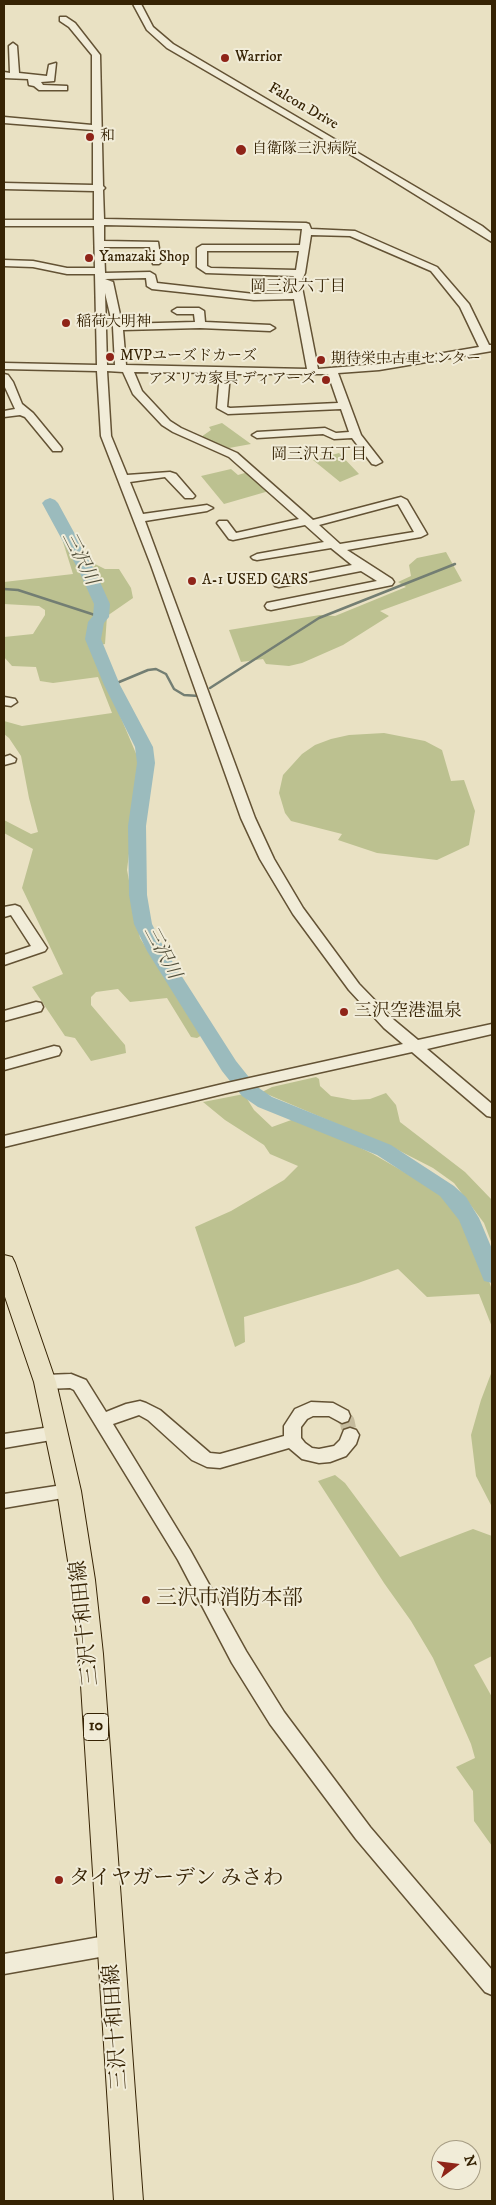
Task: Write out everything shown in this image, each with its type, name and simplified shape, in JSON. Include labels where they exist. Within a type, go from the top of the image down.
[{"type":"main road","name":"三沢十和田線","points":[[4,1264],[45,1382],[69,1490],[83,1580],[90,1654],[129,2201]]},
{"type":"street","name":"Falcon Drive","points":[[137,4],[150,28],[170,46],[361,157],[479,228],[492,239]]},
{"type":"street","points":[[63,19],[72,25],[96,55],[103,274],[102,369],[106,436],[125,479],[248,818],[267,859],[298,911],[354,987],[389,1024],[492,1112]]},
{"type":"street","points":[[13,46],[15,76]]},
{"type":"street","points":[[4,75],[32,77],[32,79],[51,79],[53,64]]},
{"type":"street","points":[[32,79],[32,83],[38,83],[39,87],[64,88]]},
{"type":"street","points":[[4,120],[98,128]]},
{"type":"street","points":[[4,186],[100,188]]},
{"type":"street","points":[[4,223],[100,222],[306,226],[307,232],[300,273],[296,282],[313,372]]},
{"type":"street","points":[[4,366],[225,372],[332,372],[379,367],[489,348],[466,306],[434,268],[352,233],[307,232]]},
{"type":"street","points":[[101,244],[155,244],[156,262]]},
{"type":"street","points":[[300,273],[209,271],[202,267],[202,248],[304,248]]},
{"type":"street","points":[[4,262],[56,267],[67,271],[150,276],[152,286],[254,296],[298,296]]},
{"type":"street","points":[[103,274],[108,286],[118,327],[125,369],[137,392],[166,423],[177,430],[233,455],[335,546],[362,567],[388,582],[271,606]]},
{"type":"street","points":[[176,311],[199,311],[200,325]]},
{"type":"street","points":[[118,327],[200,325],[270,328]]},
{"type":"street","points":[[225,372],[222,408],[228,412],[346,406]]},
{"type":"street","points":[[332,372],[356,435],[362,446],[376,462]]},
{"type":"street","points":[[4,377],[8,382],[17,405],[29,415],[57,449]]},
{"type":"street","points":[[4,414],[22,411]]},
{"type":"street","points":[[257,435],[325,431],[334,436],[356,435]]},
{"type":"street","points":[[125,479],[166,474],[172,476],[189,496]]},
{"type":"street","points":[[223,523],[234,537],[309,523],[401,500],[421,534],[257,557]]},
{"type":"street","points":[[139,518],[207,508]]},
{"type":"street","points":[[278,583],[362,567]]},
{"type":"street","points":[[4,912],[14,910],[40,948],[4,960]]},
{"type":"street","points":[[4,1016],[36,1007]]},
{"type":"street","points":[[4,1142],[227,1088],[492,1029]]},
{"type":"street","points":[[4,1065],[54,1051]]},
{"type":"street","points":[[45,1382],[71,1382],[80,1385],[184,1554],[239,1657],[277,1718],[363,1833],[492,1985]]},
{"type":"street","points":[[102,1421],[126,1411],[140,1408],[154,1416],[198,1455],[208,1460],[220,1461],[293,1440]]},
{"type":"street","points":[[342,1416],[327,1409],[310,1409],[295,1419],[292,1426],[293,1440],[299,1448],[308,1454],[324,1456],[340,1451],[347,1444],[350,1435]]},
{"type":"street","points":[[4,1441],[57,1433]]},
{"type":"street","points":[[4,1501],[69,1490]]},
{"type":"street","points":[[4,1964],[111,1945]]},
{"type":"green space","points":[[222,423],[251,444],[229,448],[201,437],[211,430],[209,427]]},
{"type":"green space","points":[[339,453],[359,474],[340,482],[313,460]]},
{"type":"green space","points":[[231,469],[238,475],[248,472],[269,491],[224,504],[201,476]]},
{"type":"green space","points":[[68,541],[75,553],[87,552],[95,564],[105,569],[119,569],[131,588],[133,598],[107,616],[105,644],[91,647],[140,763],[127,870],[140,938],[202,1035],[197,1038],[191,1037],[167,998],[130,1002],[118,989],[96,992],[91,997],[91,1005],[125,1045],[126,1053],[91,1061],[75,1038],[65,1036],[32,987],[63,974],[22,888],[33,849],[4,833],[4,820],[31,834],[38,832],[21,756],[9,738],[4,734],[4,721],[22,726],[112,713],[98,677],[53,683],[40,681],[36,667],[12,666],[4,657],[4,637],[33,634],[45,615],[45,610],[39,606],[4,604],[4,582],[73,574],[63,542]]},
{"type":"green space","points":[[446,552],[462,581],[380,611],[389,616],[343,645],[302,663],[289,666],[266,664],[263,659],[241,662],[229,630],[320,615],[335,616],[406,587],[398,582],[411,576],[409,565],[417,558]]},
{"type":"green space","points":[[384,733],[425,741],[442,750],[451,781],[464,780],[475,811],[469,845],[437,860],[377,853],[338,840],[342,834],[291,821],[285,813],[279,793],[283,775],[302,754],[315,745],[331,739],[349,735]]},
{"type":"green space","points":[[316,1077],[319,1079],[320,1086],[331,1096],[353,1100],[370,1099],[386,1093],[396,1105],[400,1122],[465,1172],[492,1200],[492,1244],[484,1223],[454,1183],[433,1168],[396,1149],[262,1092],[272,1087]]},
{"type":"green space","points":[[244,1094],[254,1110],[272,1127],[294,1119],[322,1129],[373,1154],[437,1191],[461,1217],[484,1266],[492,1290],[492,1327],[479,1294],[427,1297],[398,1269],[244,1317],[245,1342],[235,1347],[195,1227],[231,1211],[284,1180],[298,1166],[270,1154],[264,1145],[225,1120],[203,1102]]},
{"type":"green space","points":[[492,1371],[492,1507],[476,1476],[471,1435]]},
{"type":"green space","points":[[335,1475],[345,1483],[400,1557],[473,1529],[492,1536],[492,1656],[474,1665],[492,1697],[492,1846],[474,1821],[473,1791],[456,1767],[475,1758],[471,1744],[433,1658],[411,1621],[318,1481]]},
{"type":"waterway","name":"三沢川","points":[[50,503],[87,571],[102,604],[101,617],[96,622],[93,639],[112,685],[144,747],[146,763],[137,826],[138,895],[143,924],[156,951],[229,1066],[249,1091],[265,1102],[384,1150],[447,1191],[459,1203],[469,1218],[492,1275]]},
{"type":"waterway","points":[[210,688],[319,618],[455,564]]},
{"type":"waterway","points":[[4,589],[18,590],[101,617]]},
{"type":"waterway","points":[[112,685],[148,670],[156,669],[166,674],[174,689],[184,695],[199,696]]},
{"type":"tunnel","points":[[342,1416],[347,1421],[350,1435]]},
{"type":"place","name":"Warrior","points":[[225,58]]},
{"type":"place","name":"和","points":[[90,137]]},
{"type":"place","name":"自衛隊三沢病院","points":[[241,150]]},
{"type":"place","name":"Yamazaki Shop","points":[[89,258]]},
{"type":"place","name":"稲荷大明神","points":[[66,323]]},
{"type":"place","name":"MVPユーズドカーズ","points":[[110,357]]},
{"type":"place","name":"期待栄中古車センター","points":[[321,360]]},
{"type":"place","name":"アメリカ家具 ディアーズ","points":[[326,380]]},
{"type":"place","name":"A-1 USED CARS","points":[[192,581]]},
{"type":"place","name":"三沢空港温泉","points":[[344,1012]]},
{"type":"place","name":"三沢市消防本部","points":[[146,1600]]},
{"type":"place","name":"タイヤガーデン みさわ","points":[[59,1880]]},
{"type":"district","name":"岡三沢六丁目","points":[[298,288]]},
{"type":"district","name":"岡三沢五丁目","points":[[319,456]]}]
